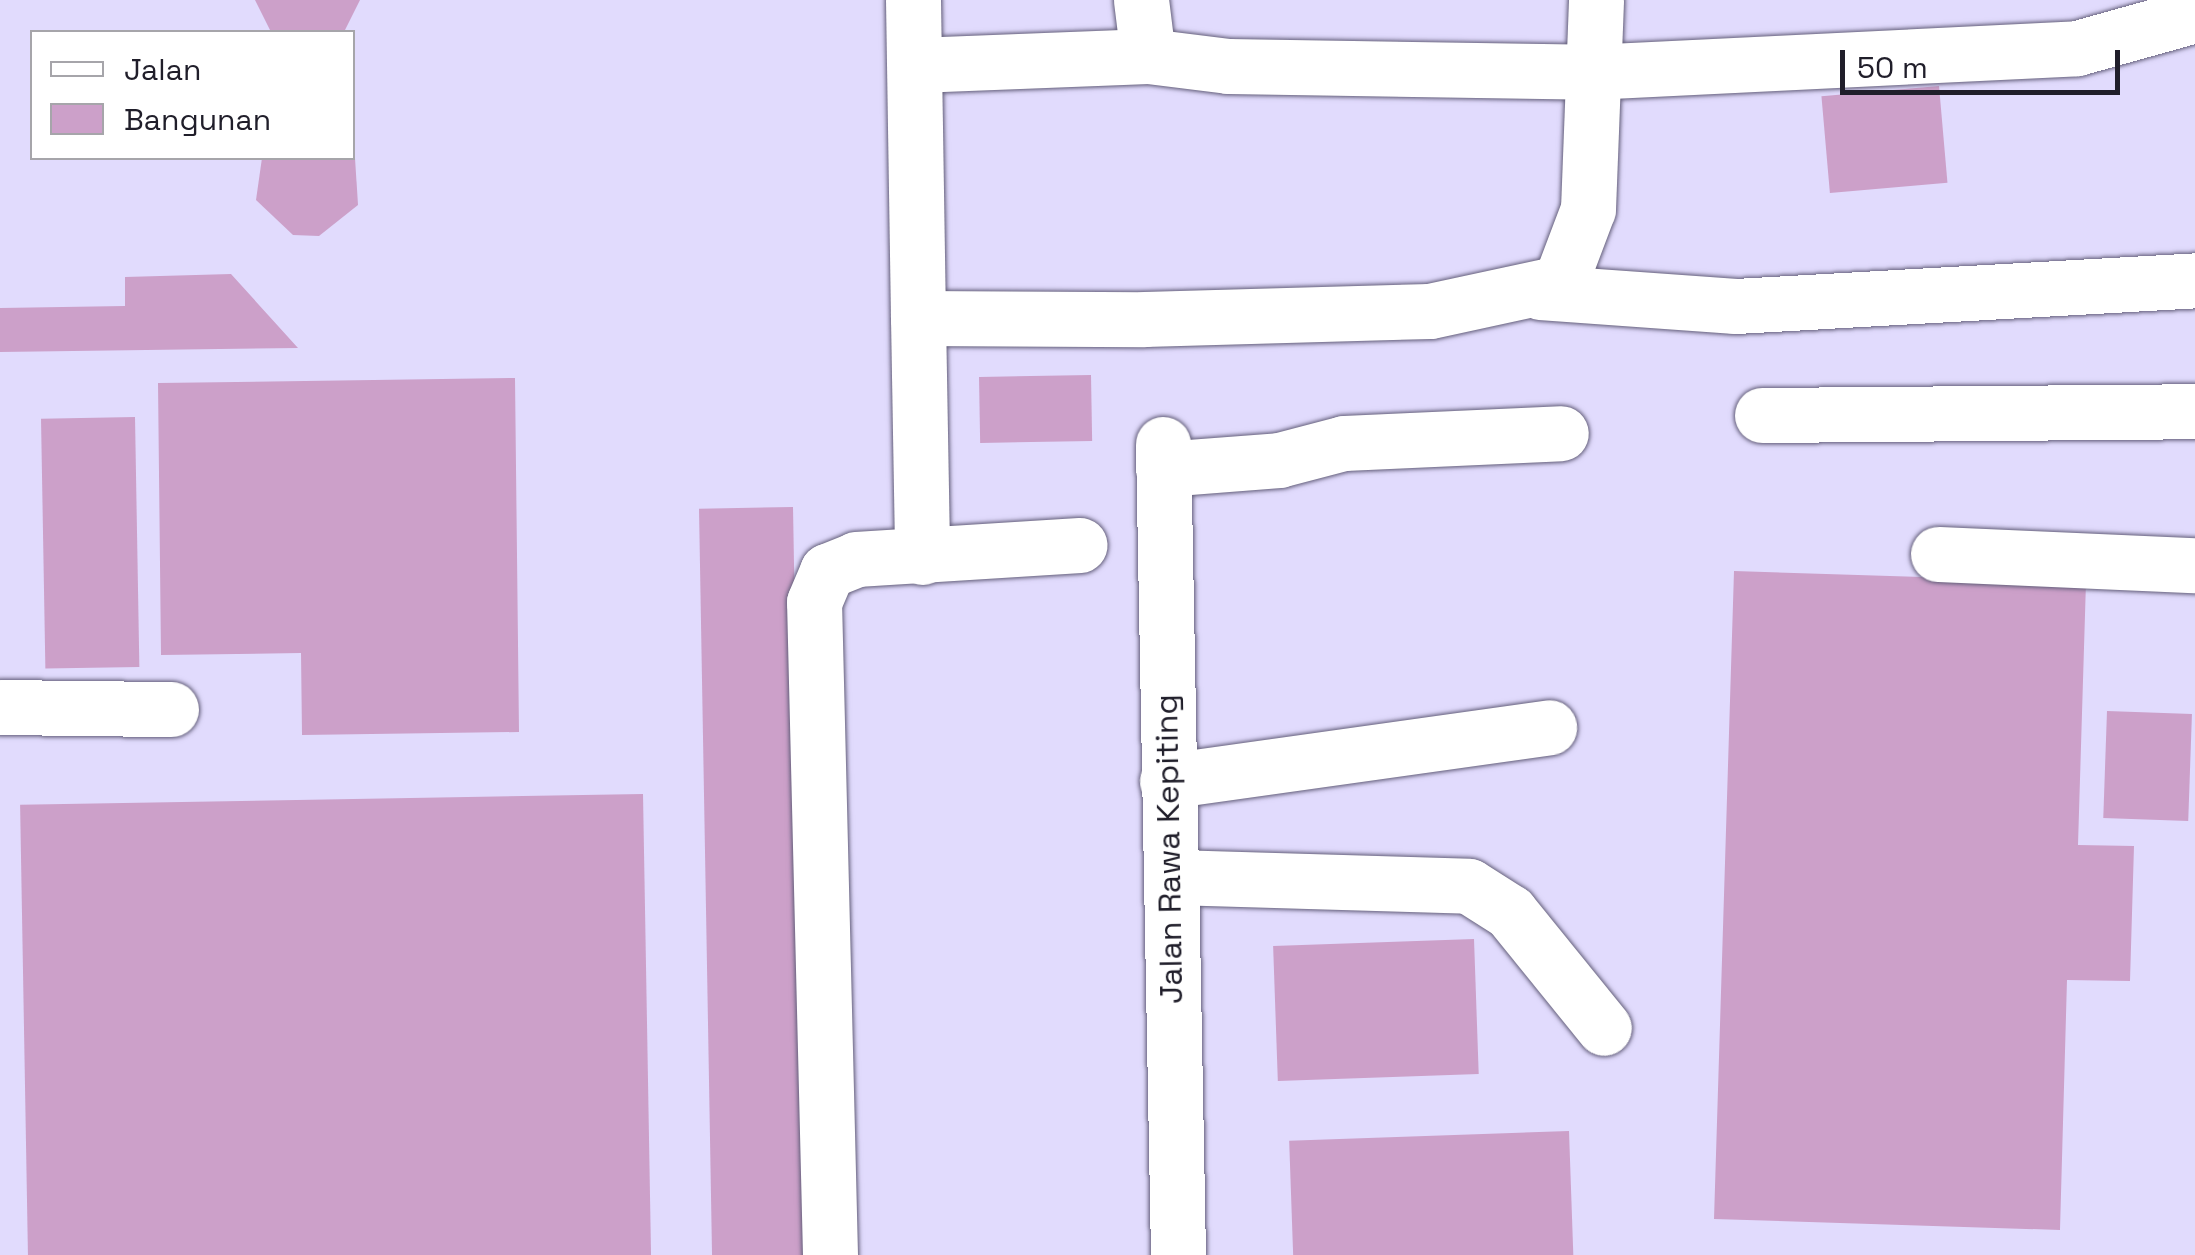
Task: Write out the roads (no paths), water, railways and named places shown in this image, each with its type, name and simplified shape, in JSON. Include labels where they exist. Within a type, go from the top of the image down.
[{"type":"lane","points":[[914,0],[918,318],[923,389],[922,557]]},
{"type":"lane","points":[[1142,0],[1148,56]]},
{"type":"lane","points":[[1540,292],[1560,284],[1588,208],[1590,72],[1596,0]]},
{"type":"lane","points":[[916,65],[1148,56],[1228,66],[1590,72],[2078,48],[2195,15]]},
{"type":"lane","points":[[918,318],[1334,318],[1540,292],[1736,306],[2195,280]]},
{"type":"lane","points":[[1762,415],[2195,412]]},
{"type":"lane","name":"Jalan Rawa Kepiting","points":[[1178,1255],[1163,456],[1279,460],[1344,443],[1561,433]]},
{"type":"lane","points":[[830,1255],[814,602],[826,571],[856,559],[1080,545]]},
{"type":"lane","points":[[1938,554],[2195,565]]},
{"type":"lane","points":[[0,707],[171,709]]},
{"type":"lane","points":[[1167,781],[1550,727]]},
{"type":"lane","points":[[1173,877],[1469,886],[1510,912],[1604,1028]]}]
